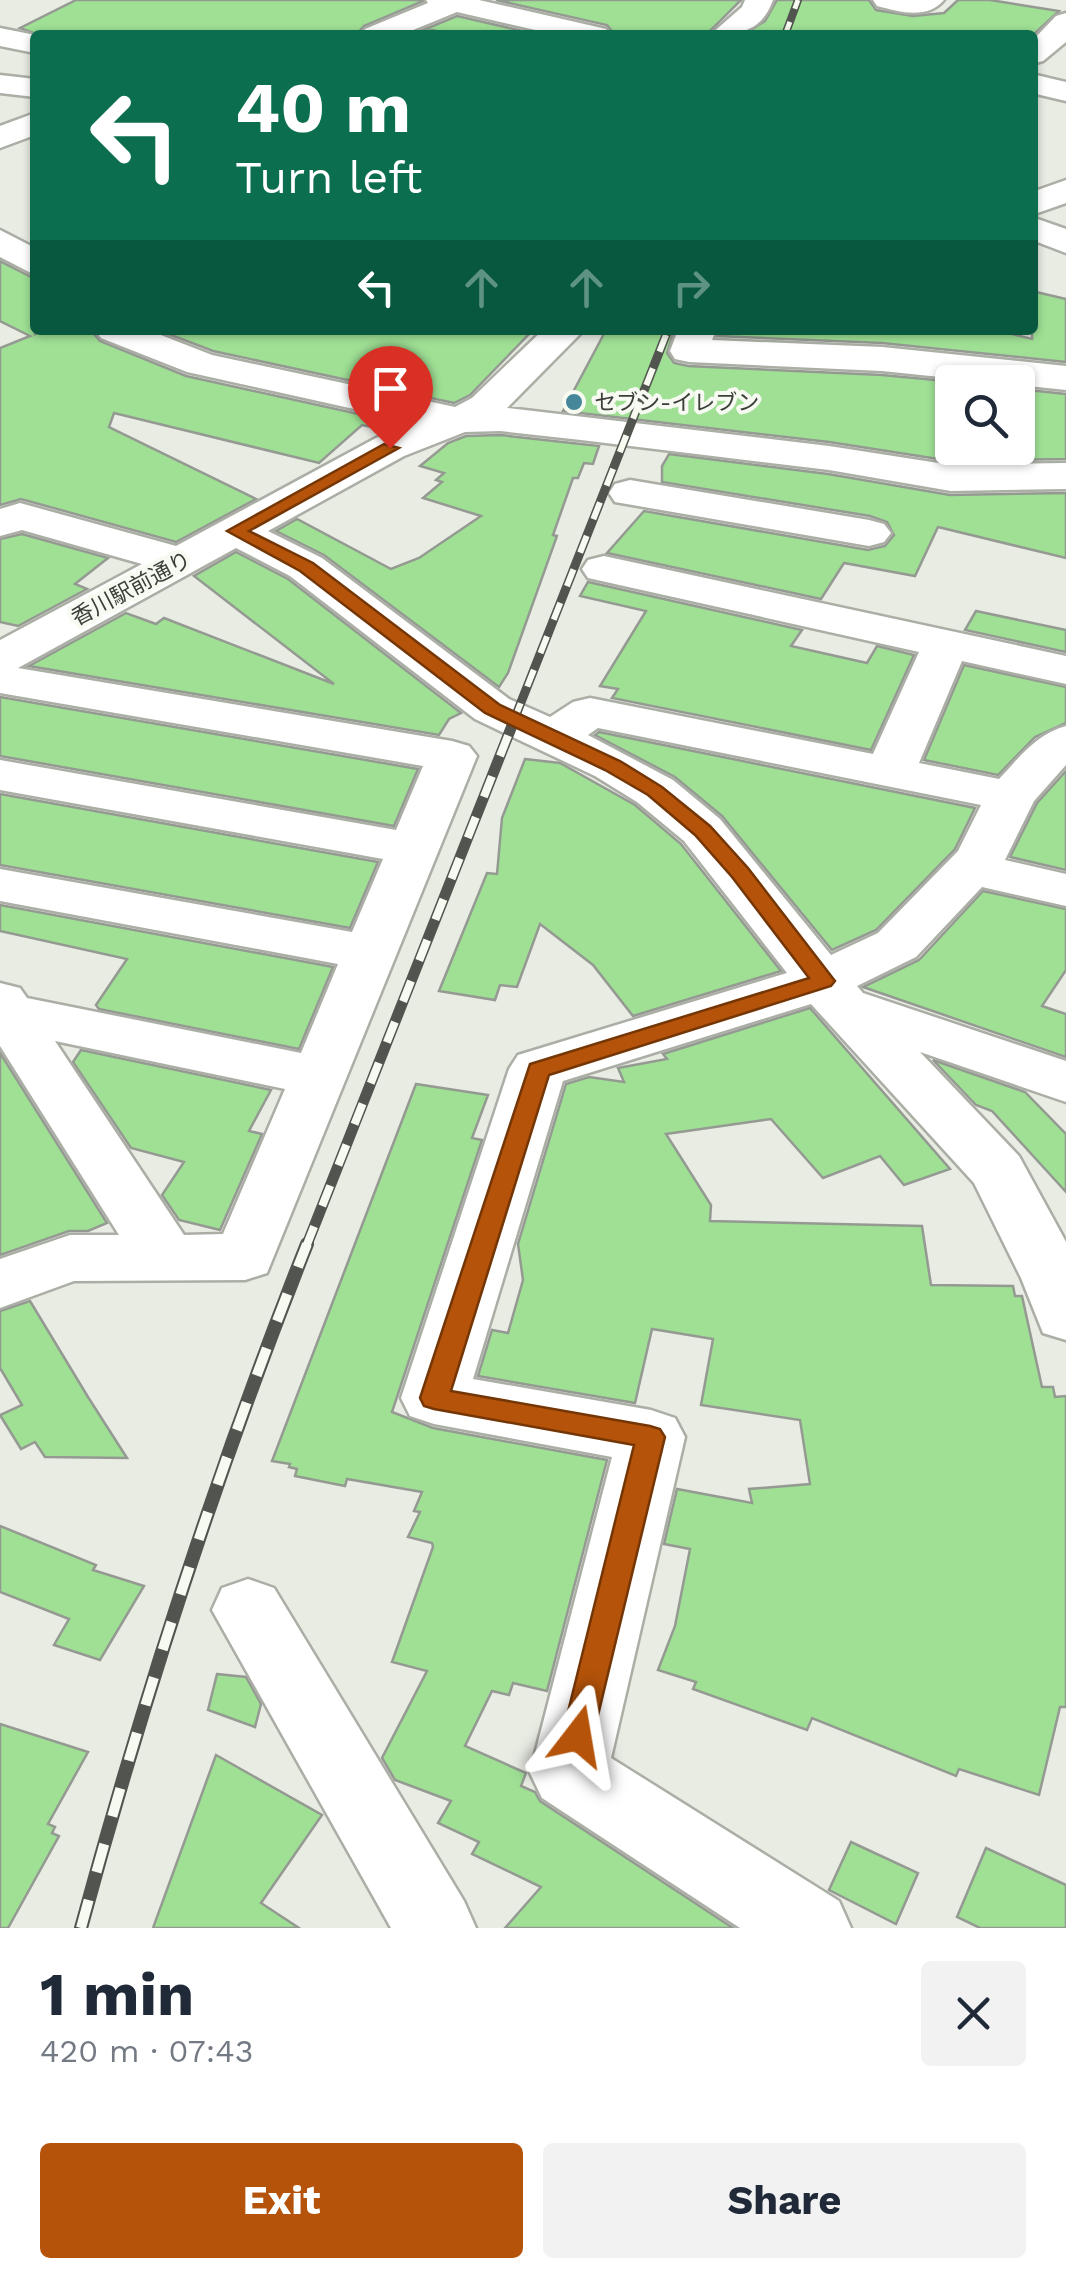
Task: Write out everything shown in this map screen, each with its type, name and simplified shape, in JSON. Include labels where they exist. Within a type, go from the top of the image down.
[{"type":"street","points":[[731,30],[754,11],[759,0]]},
{"type":"street","points":[[887,0],[918,5],[930,0]]},
{"type":"street","points":[[386,30],[452,1],[575,30]]},
{"type":"street","points":[[1038,50],[1051,42],[1066,22]]},
{"type":"street","points":[[0,37],[30,43]]},
{"type":"street","points":[[0,84],[30,87]]},
{"type":"street","points":[[1038,85],[1066,92]]},
{"type":"street","points":[[0,138],[30,125]]},
{"type":"street","points":[[1038,202],[1066,190]]},
{"type":"street","points":[[1038,230],[1066,242]]},
{"type":"street","points":[[0,241],[30,261]]},
{"type":"street","points":[[127,335],[201,364],[460,420],[500,419],[952,478],[1066,476]]},
{"type":"street","name":"香川駅前通り","points":[[0,658],[390,448],[486,406],[546,335]]},
{"type":"street","points":[[695,335],[689,351],[882,359],[1066,378]]},
{"type":"street","points":[[655,438],[628,504],[862,548],[900,470]]},
{"type":"street","points":[[0,523],[20,516],[181,561]]},
{"type":"street","points":[[236,531],[306,567],[492,709],[655,791],[702,830],[833,993],[998,1171],[1017,1203],[1066,1316]]},
{"type":"street","points":[[604,569],[1066,670]]},
{"type":"street","points":[[890,772],[946,644]]},
{"type":"street","points":[[0,679],[452,756],[245,1257],[70,1258],[0,1284]]},
{"type":"street","points":[[553,737],[590,712],[1011,796]]},
{"type":"street","points":[[810,1928],[569,1773],[650,1437],[434,1398],[538,1070],[833,993],[897,946],[971,868],[980,858],[1011,796],[1066,741]]},
{"type":"street","points":[[0,775],[414,848]]},
{"type":"street","points":[[971,868],[1066,890]]},
{"type":"street","points":[[0,885],[371,953]]},
{"type":"street","points":[[833,993],[1066,1082]]},
{"type":"street","points":[[4,1007],[320,1076]]},
{"type":"street","points":[[4,1007],[166,1258]]},
{"type":"street","points":[[248,1610],[435,1928]]},
{"type":"building","points":[[76,0],[423,1],[360,30],[30,32],[20,28]]},
{"type":"building","points":[[496,0],[741,0],[711,30],[611,30],[607,25]]},
{"type":"building","points":[[777,0],[869,0],[876,10],[913,16],[944,13],[958,0],[990,0],[1059,11],[1038,30],[751,30],[765,21]]},
{"type":"building","points":[[457,16],[518,30],[432,30],[423,30]]},
{"type":"building","points":[[0,261],[30,276],[30,335],[95,335],[100,341],[186,376],[404,424],[387,430],[362,425],[319,463],[114,413],[109,427],[256,499],[176,542],[21,499],[0,505],[0,348],[30,336],[0,321]]},
{"type":"building","points":[[1038,292],[1066,299],[1066,362],[882,343],[717,336],[1016,335],[1032,339],[1032,335],[1038,335]]},
{"type":"building","points":[[171,335],[528,335],[470,395],[454,403],[213,351]]},
{"type":"building","points":[[603,335],[672,335],[667,353],[674,363],[688,366],[935,380],[935,459],[563,411]]},
{"type":"building","points":[[1035,391],[1066,394],[1066,459],[1035,460]]},
{"type":"building","points":[[500,435],[599,446],[593,464],[584,463],[578,478],[573,478],[553,535],[557,536],[508,673],[499,687],[324,555],[276,531],[297,519],[391,569],[419,558],[481,516],[423,498],[442,482],[436,480],[444,473],[420,466],[448,443],[466,436]]},
{"type":"building","points":[[669,454],[828,474],[950,495],[1066,493],[1066,558],[938,527],[915,576],[844,563],[821,599],[607,553],[644,511],[868,550],[885,546],[894,535],[887,522],[870,516],[662,482],[662,466]]},
{"type":"building","points":[[22,534],[108,558],[75,584],[87,589],[18,626],[0,622],[0,539]]},
{"type":"building","points":[[236,552],[288,579],[461,713],[449,719],[439,735],[29,666],[126,613],[156,624],[164,618],[334,684],[194,576]]},
{"type":"building","points":[[588,582],[802,630],[791,646],[867,663],[877,646],[914,655],[871,750],[612,698],[618,689],[600,686],[646,611],[580,596]]},
{"type":"building","points":[[976,611],[1066,630],[1066,652],[965,630]]},
{"type":"building","points":[[964,665],[1066,687],[1066,723],[1035,737],[998,775],[924,760]]},
{"type":"building","points":[[0,697],[418,769],[394,826],[0,756]]},
{"type":"building","points":[[599,732],[975,808],[955,849],[876,930],[832,950],[722,816],[675,777],[595,735]]},
{"type":"building","points":[[525,759],[560,763],[635,805],[681,844],[781,971],[633,1016],[593,965],[540,924],[517,987],[500,985],[495,1000],[439,991],[487,873],[497,874],[502,818]]},
{"type":"building","points":[[1066,771],[1066,870],[1010,857],[1037,803]]},
{"type":"building","points":[[0,794],[378,862],[350,928],[0,865]]},
{"type":"building","points":[[983,891],[1066,909],[1066,970],[1042,1006],[1066,1014],[1066,1057],[863,987],[919,960]]},
{"type":"building","points":[[0,905],[333,967],[299,1049],[99,1009],[96,1005],[127,959],[0,931]]},
{"type":"building","points":[[810,1008],[950,1169],[904,1185],[880,1156],[823,1178],[771,1119],[666,1134],[711,1205],[710,1221],[922,1226],[931,1285],[1013,1286],[1015,1296],[1022,1296],[1042,1387],[1053,1387],[1055,1397],[1066,1396],[1066,1707],[1060,1707],[1039,1795],[959,1769],[956,1776],[812,1718],[807,1730],[693,1689],[696,1682],[658,1670],[675,1626],[690,1549],[664,1544],[677,1489],[752,1503],[749,1489],[810,1484],[800,1420],[701,1405],[713,1339],[652,1329],[635,1403],[478,1376],[492,1330],[508,1333],[523,1280],[518,1244],[566,1084],[589,1077],[624,1082],[618,1068],[667,1059],[663,1054]]},
{"type":"building","points":[[81,1050],[271,1090],[249,1131],[262,1134],[220,1230],[179,1220],[162,1195],[184,1162],[131,1148],[73,1062]]},
{"type":"building","points":[[0,1053],[107,1223],[88,1231],[69,1231],[0,1255]]},
{"type":"building","points":[[933,1060],[1025,1092],[1066,1134],[1066,1192],[992,1111],[976,1105]]},
{"type":"building","points":[[416,1084],[488,1095],[472,1138],[482,1140],[392,1412],[433,1428],[607,1460],[547,1691],[513,1683],[509,1695],[492,1691],[465,1746],[526,1773],[521,1786],[535,1792],[540,1801],[733,1928],[505,1928],[541,1887],[472,1854],[479,1842],[438,1823],[451,1801],[395,1780],[382,1758],[427,1671],[392,1662],[433,1547],[432,1543],[408,1537],[420,1512],[414,1511],[422,1492],[347,1479],[345,1486],[295,1476],[297,1469],[289,1467],[290,1464],[272,1461]]},
{"type":"building","points":[[30,1301],[127,1458],[45,1457],[35,1442],[21,1449],[0,1415],[22,1405],[0,1368],[0,1311]]},
{"type":"building","points":[[0,1526],[96,1565],[93,1570],[144,1586],[100,1660],[54,1645],[69,1619],[0,1592]]},
{"type":"building","points":[[217,1674],[246,1677],[261,1704],[255,1727],[208,1710]]},
{"type":"building","points":[[0,1724],[88,1752],[48,1824],[55,1827],[52,1833],[59,1836],[8,1928],[0,1928]]},
{"type":"building","points":[[216,1755],[322,1815],[261,1903],[299,1928],[153,1928]]},
{"type":"building","points":[[851,1842],[918,1873],[896,1924],[829,1890]]},
{"type":"building","points":[[986,1848],[1066,1885],[1066,1928],[980,1928],[957,1917]]},
{"type":"railway","points":[[787,30],[798,0]]},
{"type":"railway","points":[[514,720],[666,335]]},
{"type":"railway","points":[[306,1247],[515,718]]},
{"type":"railway","points":[[81,1928],[184,1583],[307,1244]]},
{"type":"place","name":"セブン-イレブン","points":[[574,402]]},
{"type":"route","points":[[390,448],[236,531],[306,567],[492,709],[613,765],[655,791],[702,830],[740,872],[823,981],[538,1070],[434,1398],[650,1437],[578,1736]]}]
